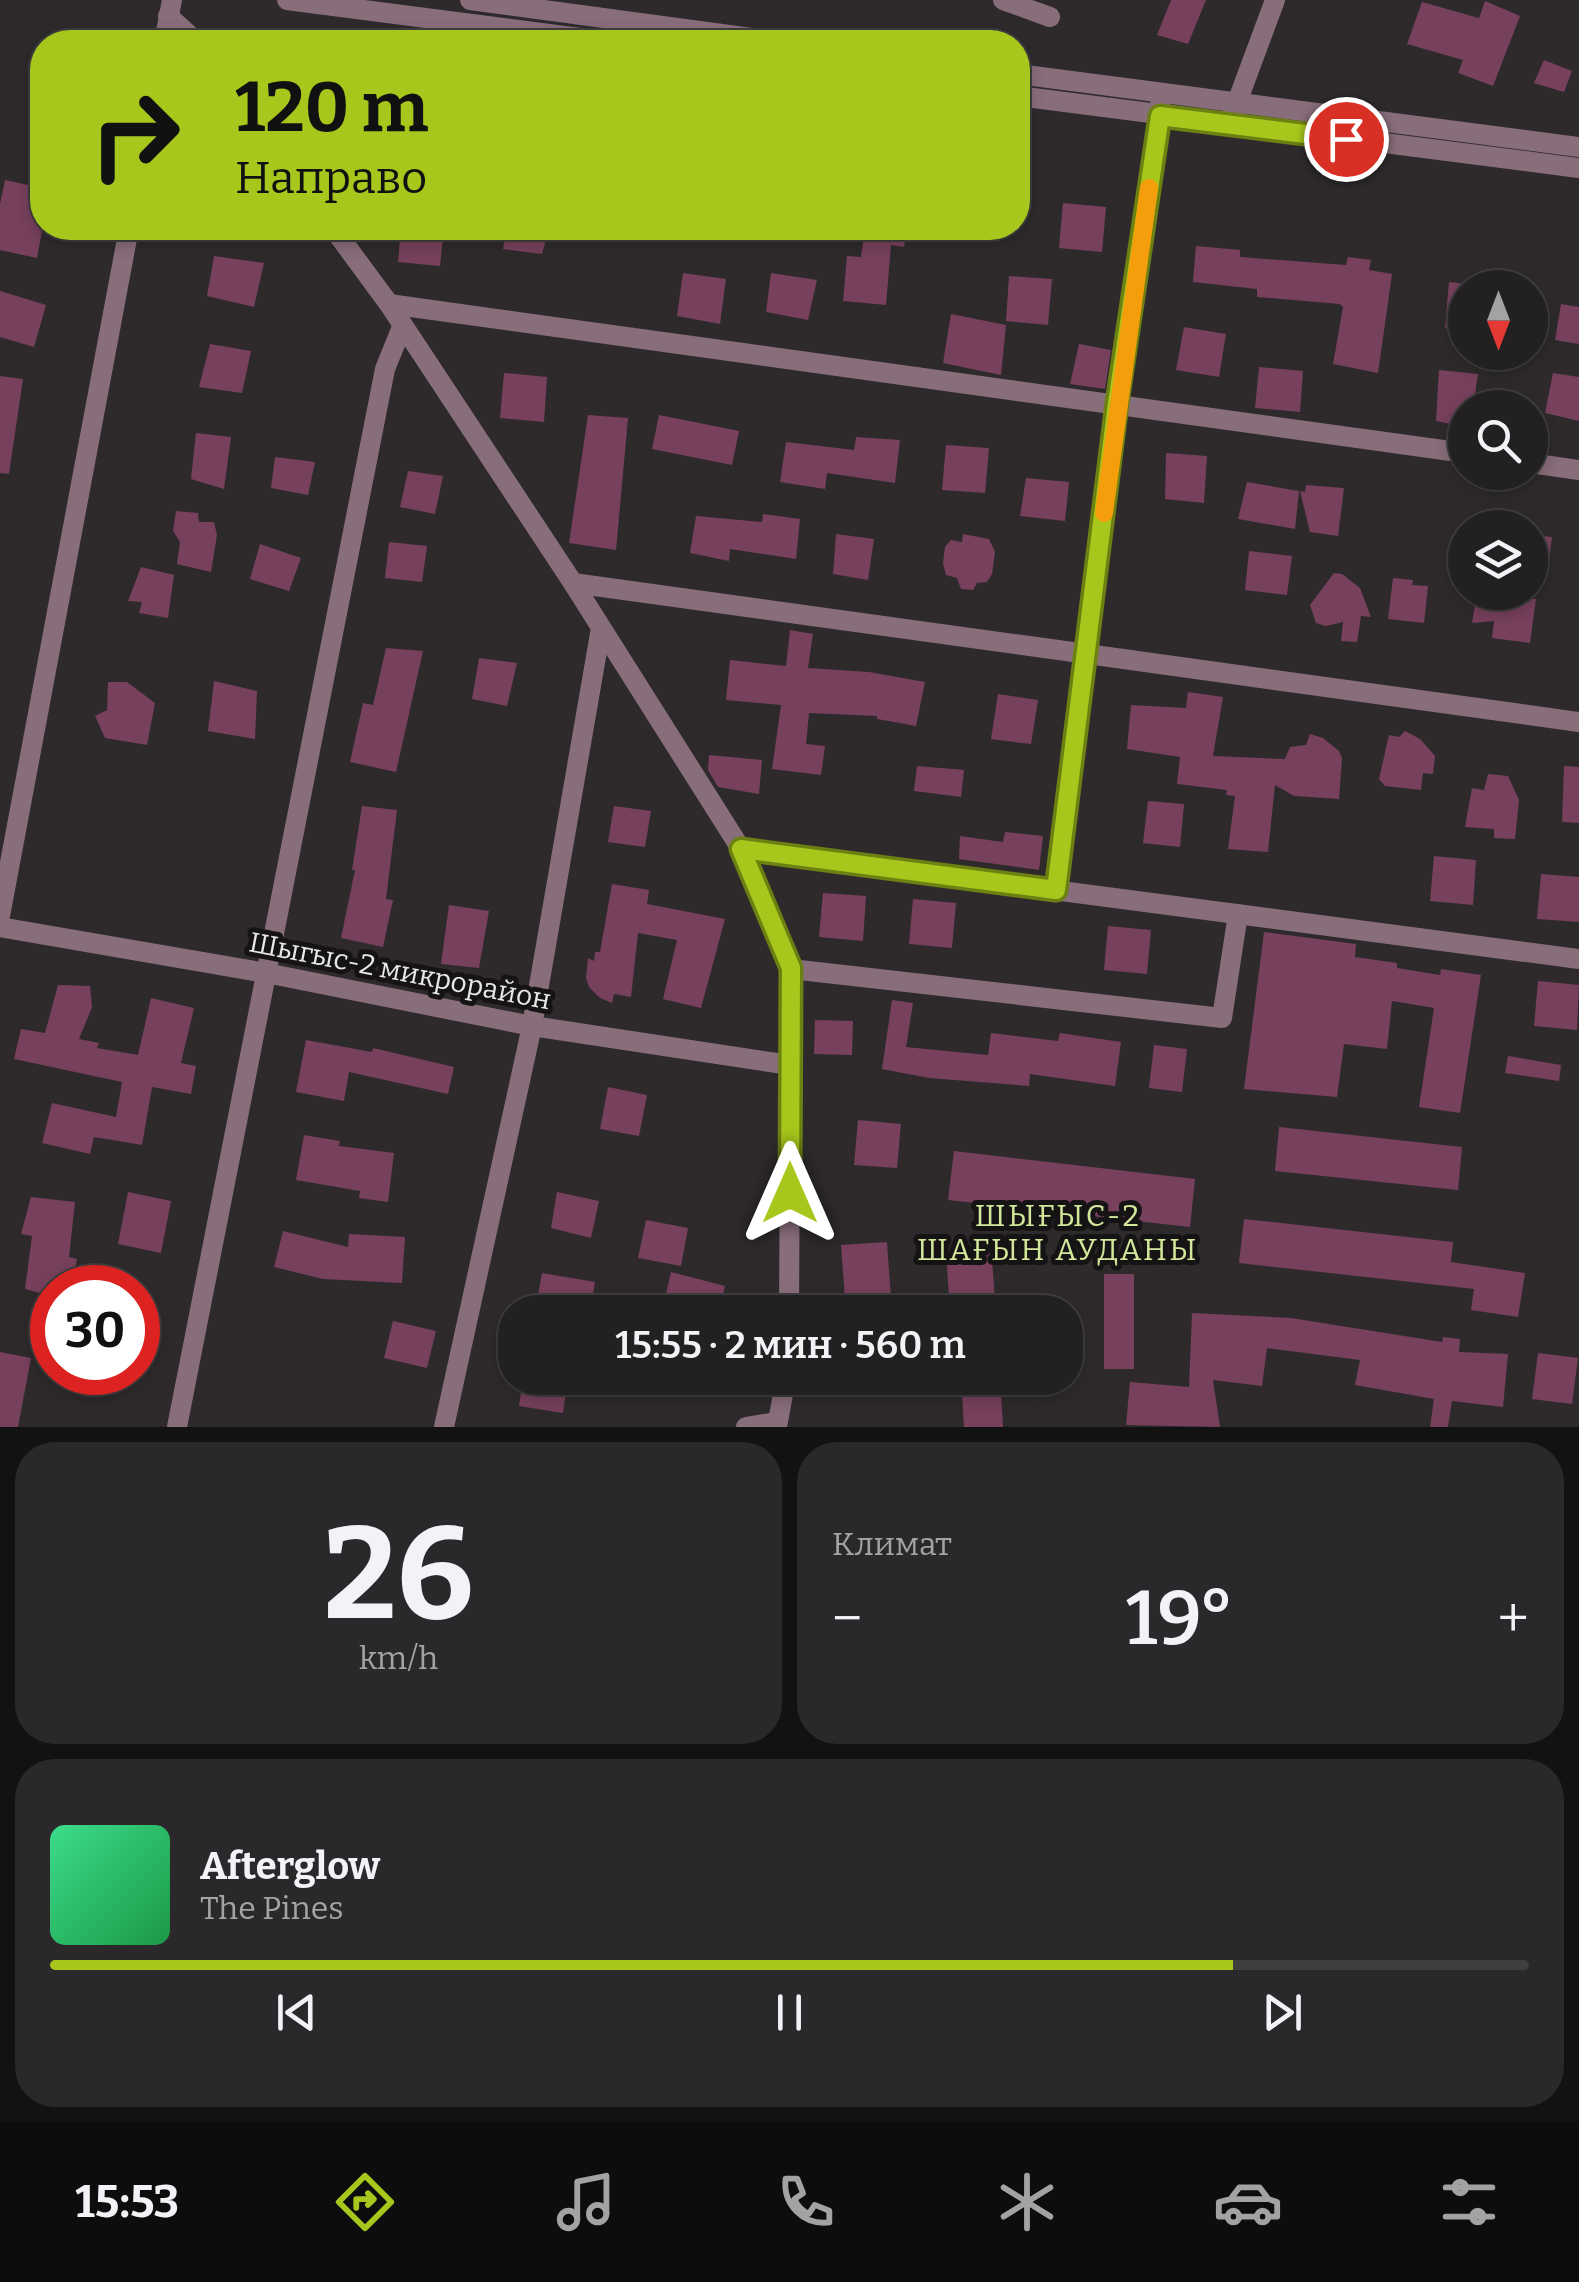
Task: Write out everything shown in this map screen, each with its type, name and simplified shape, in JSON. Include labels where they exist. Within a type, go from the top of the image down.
[{"type":"street","points":[[287,0],[505,30]]},
{"type":"street","points":[[470,0],[532,4],[703,30]]},
{"type":"street","points":[[1002,0],[1050,17]]},
{"type":"street","points":[[1232,115],[1275,0]]},
{"type":"street","points":[[521,30],[532,4]]},
{"type":"street","points":[[170,8],[187,30]]},
{"type":"street","points":[[1030,76],[1162,94],[1232,115],[1579,168]]},
{"type":"street","points":[[1056,890],[1117,403],[1162,94]]},
{"type":"street","points":[[1030,98],[1160,116],[1232,115],[1579,147]]},
{"type":"street","points":[[0,916],[127,240]]},
{"type":"street","points":[[342,240],[389,304],[572,583],[741,849],[791,968],[790,1295]]},
{"type":"street","points":[[389,304],[1448,452]]},
{"type":"street","points":[[178,1427],[386,369],[402,327]]},
{"type":"street","points":[[1548,466],[1579,470]]},
{"type":"street","points":[[572,583],[1579,722]]},
{"type":"street","points":[[444,1427],[532,1026],[601,628]]},
{"type":"street","points":[[741,849],[1579,960]]},
{"type":"street","points":[[791,968],[1222,1018],[1238,914]]},
{"type":"street","name":"Шыгыс-2 микрорайон","points":[[0,927],[266,973],[532,1026],[790,1064]]},
{"type":"street","points":[[746,1427],[776,1425],[782,1395]]},
{"type":"building","points":[[1171,0],[1206,0],[1188,44],[1157,35]]},
{"type":"building","points":[[1485,1],[1520,16],[1493,86],[1458,73],[1463,60],[1407,44],[1422,2],[1479,18]]},
{"type":"building","points":[[1544,60],[1572,71],[1564,92],[1534,83]]},
{"type":"building","points":[[5,180],[30,185],[30,240],[40,240],[37,258],[0,250],[0,204]]},
{"type":"building","points":[[1063,203],[1106,207],[1102,252],[1059,248]]},
{"type":"building","points":[[400,240],[443,240],[440,266],[398,262]]},
{"type":"building","points":[[505,240],[546,240],[542,254],[503,249]]},
{"type":"building","points":[[863,240],[905,240],[904,247],[891,245],[886,305],[843,301],[847,256],[861,257]]},
{"type":"building","points":[[1196,246],[1240,250],[1240,257],[1346,265],[1348,257],[1371,260],[1369,270],[1392,274],[1378,373],[1333,364],[1343,307],[1340,304],[1257,297],[1257,289],[1193,282]]},
{"type":"building","points":[[214,256],[264,263],[254,307],[207,296]]},
{"type":"building","points":[[683,273],[726,279],[720,324],[677,316]]},
{"type":"building","points":[[771,273],[817,280],[808,320],[766,312]]},
{"type":"building","points":[[1009,276],[1052,279],[1048,325],[1006,321]]},
{"type":"building","points":[[0,291],[46,305],[34,347],[0,337]]},
{"type":"building","points":[[1561,304],[1579,307],[1579,344],[1555,340]]},
{"type":"building","points":[[951,314],[1006,325],[1001,375],[943,363]]},
{"type":"building","points":[[1184,327],[1226,334],[1219,377],[1176,370]]},
{"type":"building","points":[[210,344],[251,351],[242,393],[199,387]]},
{"type":"building","points":[[1079,344],[1111,350],[1105,389],[1070,384]]},
{"type":"building","points":[[1259,367],[1303,371],[1300,412],[1255,408]]},
{"type":"building","points":[[1439,370],[1478,374],[1476,390],[1448,390],[1448,423],[1436,421]]},
{"type":"building","points":[[504,373],[547,377],[544,422],[500,418]]},
{"type":"building","points":[[1553,373],[1579,377],[1579,421],[1548,414]]},
{"type":"building","points":[[0,376],[23,379],[9,474],[0,473]]},
{"type":"building","points":[[588,415],[628,418],[616,550],[569,543]]},
{"type":"building","points":[[659,415],[739,431],[732,465],[652,449]]},
{"type":"building","points":[[196,433],[231,437],[224,489],[191,479]]},
{"type":"building","points":[[856,437],[900,440],[895,483],[827,473],[825,489],[780,482],[786,442],[854,450]]},
{"type":"building","points":[[946,445],[989,448],[985,493],[942,490]]},
{"type":"building","points":[[1166,453],[1207,456],[1204,503],[1165,499]]},
{"type":"building","points":[[275,457],[315,462],[308,495],[271,488]]},
{"type":"building","points":[[408,471],[443,476],[435,514],[400,507]]},
{"type":"building","points":[[1026,478],[1069,482],[1065,521],[1020,516]]},
{"type":"building","points":[[1247,482],[1299,491],[1295,529],[1238,519]]},
{"type":"building","points":[[1306,485],[1344,488],[1338,536],[1310,532],[1300,491],[1305,492]]},
{"type":"building","points":[[176,511],[198,513],[199,522],[214,522],[217,535],[211,572],[177,564],[180,542],[173,531]]},
{"type":"building","points":[[763,514],[800,519],[796,559],[730,549],[729,561],[690,553],[696,516],[762,522]]},
{"type":"building","points":[[836,534],[874,539],[868,580],[833,574]]},
{"type":"building","points":[[963,534],[989,539],[995,552],[992,574],[973,590],[961,589],[957,578],[946,575],[943,563],[945,547],[951,540],[962,542]]},
{"type":"building","points":[[1548,537],[1552,537],[1548,571]]},
{"type":"building","points":[[389,542],[427,546],[422,582],[385,578]]},
{"type":"building","points":[[260,544],[301,558],[289,591],[250,579]]},
{"type":"building","points":[[1249,551],[1292,556],[1287,595],[1245,590]]},
{"type":"building","points":[[141,567],[174,575],[168,618],[139,613],[142,602],[128,601]]},
{"type":"building","points":[[1334,573],[1342,574],[1360,588],[1371,617],[1361,616],[1357,642],[1341,641],[1343,622],[1326,626],[1316,623],[1310,605]]},
{"type":"building","points":[[1393,578],[1428,586],[1424,623],[1388,619]]},
{"type":"building","points":[[1474,610],[1534,610],[1530,643],[1492,638],[1494,621],[1472,623]]},
{"type":"building","points":[[790,630],[813,634],[808,668],[869,672],[925,682],[916,726],[877,716],[809,713],[806,744],[825,746],[821,775],[772,769],[781,705],[726,700],[730,660],[786,666]]},
{"type":"building","points":[[386,648],[423,651],[396,772],[350,762],[363,703],[373,705]]},
{"type":"building","points":[[479,658],[517,663],[507,706],[472,699]]},
{"type":"building","points":[[214,681],[257,691],[255,739],[208,731]]},
{"type":"building","points":[[108,682],[127,682],[155,703],[147,745],[105,738],[95,716],[107,710]]},
{"type":"building","points":[[1188,692],[1223,697],[1213,756],[1285,759],[1290,747],[1306,745],[1310,734],[1323,738],[1342,758],[1339,799],[1294,796],[1275,785],[1268,852],[1228,849],[1235,796],[1226,795],[1227,790],[1177,784],[1180,757],[1127,749],[1131,705],[1186,708]]},
{"type":"building","points":[[998,694],[1038,700],[1031,744],[991,739]]},
{"type":"building","points":[[1405,731],[1420,739],[1435,756],[1433,774],[1423,773],[1421,790],[1385,786],[1379,779],[1389,735],[1399,737]]},
{"type":"building","points":[[709,755],[762,760],[759,794],[718,787],[708,770]]},
{"type":"building","points":[[917,766],[964,770],[961,797],[914,791]]},
{"type":"building","points":[[1564,766],[1579,767],[1579,823],[1562,822]]},
{"type":"building","points":[[1488,774],[1508,776],[1519,800],[1515,839],[1494,838],[1494,829],[1465,827],[1472,788],[1484,790]]},
{"type":"building","points":[[1148,801],[1184,804],[1180,847],[1143,843]]},
{"type":"building","points":[[362,806],[397,810],[386,899],[393,900],[383,947],[341,938],[355,870]]},
{"type":"building","points":[[614,806],[651,811],[645,847],[608,842]]},
{"type":"building","points":[[1005,832],[1043,836],[1039,870],[959,859],[960,836],[1003,842]]},
{"type":"building","points":[[1434,856],[1476,860],[1473,905],[1430,901]]},
{"type":"building","points":[[1541,874],[1579,877],[1579,922],[1537,919]]},
{"type":"building","points":[[612,884],[649,890],[647,904],[725,919],[701,1008],[663,999],[677,940],[638,933],[631,997],[614,994],[612,1003],[589,987],[588,958],[594,961],[595,952],[600,952]]},
{"type":"building","points":[[823,893],[866,896],[863,941],[819,937]]},
{"type":"building","points":[[913,899],[956,903],[952,948],[909,944]]},
{"type":"building","points":[[449,905],[489,911],[479,968],[441,964]]},
{"type":"building","points":[[1108,926],[1151,930],[1147,974],[1104,970]]},
{"type":"building","points":[[1264,932],[1356,944],[1355,957],[1397,963],[1397,968],[1440,975],[1441,969],[1481,975],[1460,1113],[1419,1107],[1434,1008],[1392,1001],[1387,1049],[1344,1044],[1337,1097],[1244,1089]]},
{"type":"building","points":[[1538,981],[1579,985],[1577,1030],[1534,1026]]},
{"type":"building","points":[[58,985],[90,986],[92,1007],[79,1039],[99,1043],[97,1048],[138,1055],[151,998],[194,1008],[181,1063],[196,1066],[191,1094],[152,1087],[142,1145],[94,1137],[90,1154],[42,1143],[52,1103],[116,1117],[122,1082],[14,1059],[21,1029],[45,1033]]},
{"type":"building","points":[[892,1000],[913,1003],[906,1047],[988,1055],[991,1033],[1058,1041],[1060,1033],[1121,1042],[1115,1086],[1030,1074],[1029,1086],[929,1078],[882,1069]]},
{"type":"building","points":[[815,1020],[853,1021],[852,1055],[814,1054]]},
{"type":"building","points":[[306,1040],[372,1052],[373,1048],[454,1067],[448,1094],[349,1072],[344,1101],[296,1092]]},
{"type":"building","points":[[1154,1045],[1187,1049],[1182,1092],[1149,1088]]},
{"type":"building","points":[[1508,1056],[1561,1065],[1559,1081],[1505,1073]]},
{"type":"building","points":[[608,1087],[647,1095],[639,1136],[600,1129]]},
{"type":"building","points":[[858,1120],[901,1124],[897,1168],[854,1165]]},
{"type":"building","points":[[1279,1127],[1462,1147],[1458,1190],[1275,1171]]},
{"type":"building","points":[[304,1135],[340,1141],[339,1146],[394,1153],[388,1202],[359,1198],[360,1191],[296,1180]]},
{"type":"building","points":[[954,1151],[1195,1179],[1190,1227],[948,1200]]},
{"type":"building","points":[[128,1192],[171,1201],[161,1253],[118,1244]]},
{"type":"building","points":[[557,1192],[599,1201],[591,1238],[551,1228]]},
{"type":"building","points":[[31,1197],[75,1202],[69,1257],[77,1259],[76,1265],[30,1265],[30,1290],[25,1289],[32,1236],[21,1234]]},
{"type":"building","points":[[1244,1219],[1453,1242],[1451,1262],[1525,1273],[1518,1317],[1471,1310],[1474,1289],[1239,1263]]},
{"type":"building","points":[[646,1220],[688,1228],[681,1266],[638,1258]]},
{"type":"building","points":[[283,1231],[348,1247],[349,1234],[405,1237],[402,1283],[323,1279],[274,1267]]},
{"type":"building","points":[[887,1242],[891,1295],[845,1295],[841,1245]]},
{"type":"building","points":[[991,1248],[995,1295],[949,1295],[946,1251]]},
{"type":"building","points":[[671,1272],[725,1286],[723,1295],[666,1294]]},
{"type":"building","points":[[542,1273],[595,1282],[593,1295],[538,1295]]},
{"type":"building","points":[[1104,1274],[1134,1274],[1134,1369],[1104,1369]]},
{"type":"building","points":[[1192,1313],[1291,1318],[1442,1342],[1443,1337],[1460,1339],[1459,1352],[1508,1354],[1503,1407],[1452,1401],[1448,1427],[1430,1427],[1434,1399],[1355,1385],[1360,1360],[1267,1348],[1262,1386],[1213,1380],[1220,1427],[1126,1425],[1130,1382],[1189,1387]]},
{"type":"building","points":[[393,1321],[436,1331],[427,1368],[384,1358]]},
{"type":"building","points":[[0,1352],[30,1358],[18,1427],[0,1427]]},
{"type":"building","points":[[1538,1353],[1578,1358],[1572,1404],[1532,1399]]},
{"type":"building","points":[[521,1395],[566,1395],[563,1413],[519,1406]]},
{"type":"building","points":[[962,1395],[1001,1395],[1003,1427],[964,1427]]},
{"type":"slow traffic","points":[[1104,513],[1149,188]]},
{"type":"district","name":"ШЫҒЫС-2 ШАҒЫН АУДАНЫ","points":[[1058,1233]]},
{"type":"route","points":[[790,1193],[791,968],[741,849],[1056,890],[1117,403],[1160,116],[1346,139]]}]
